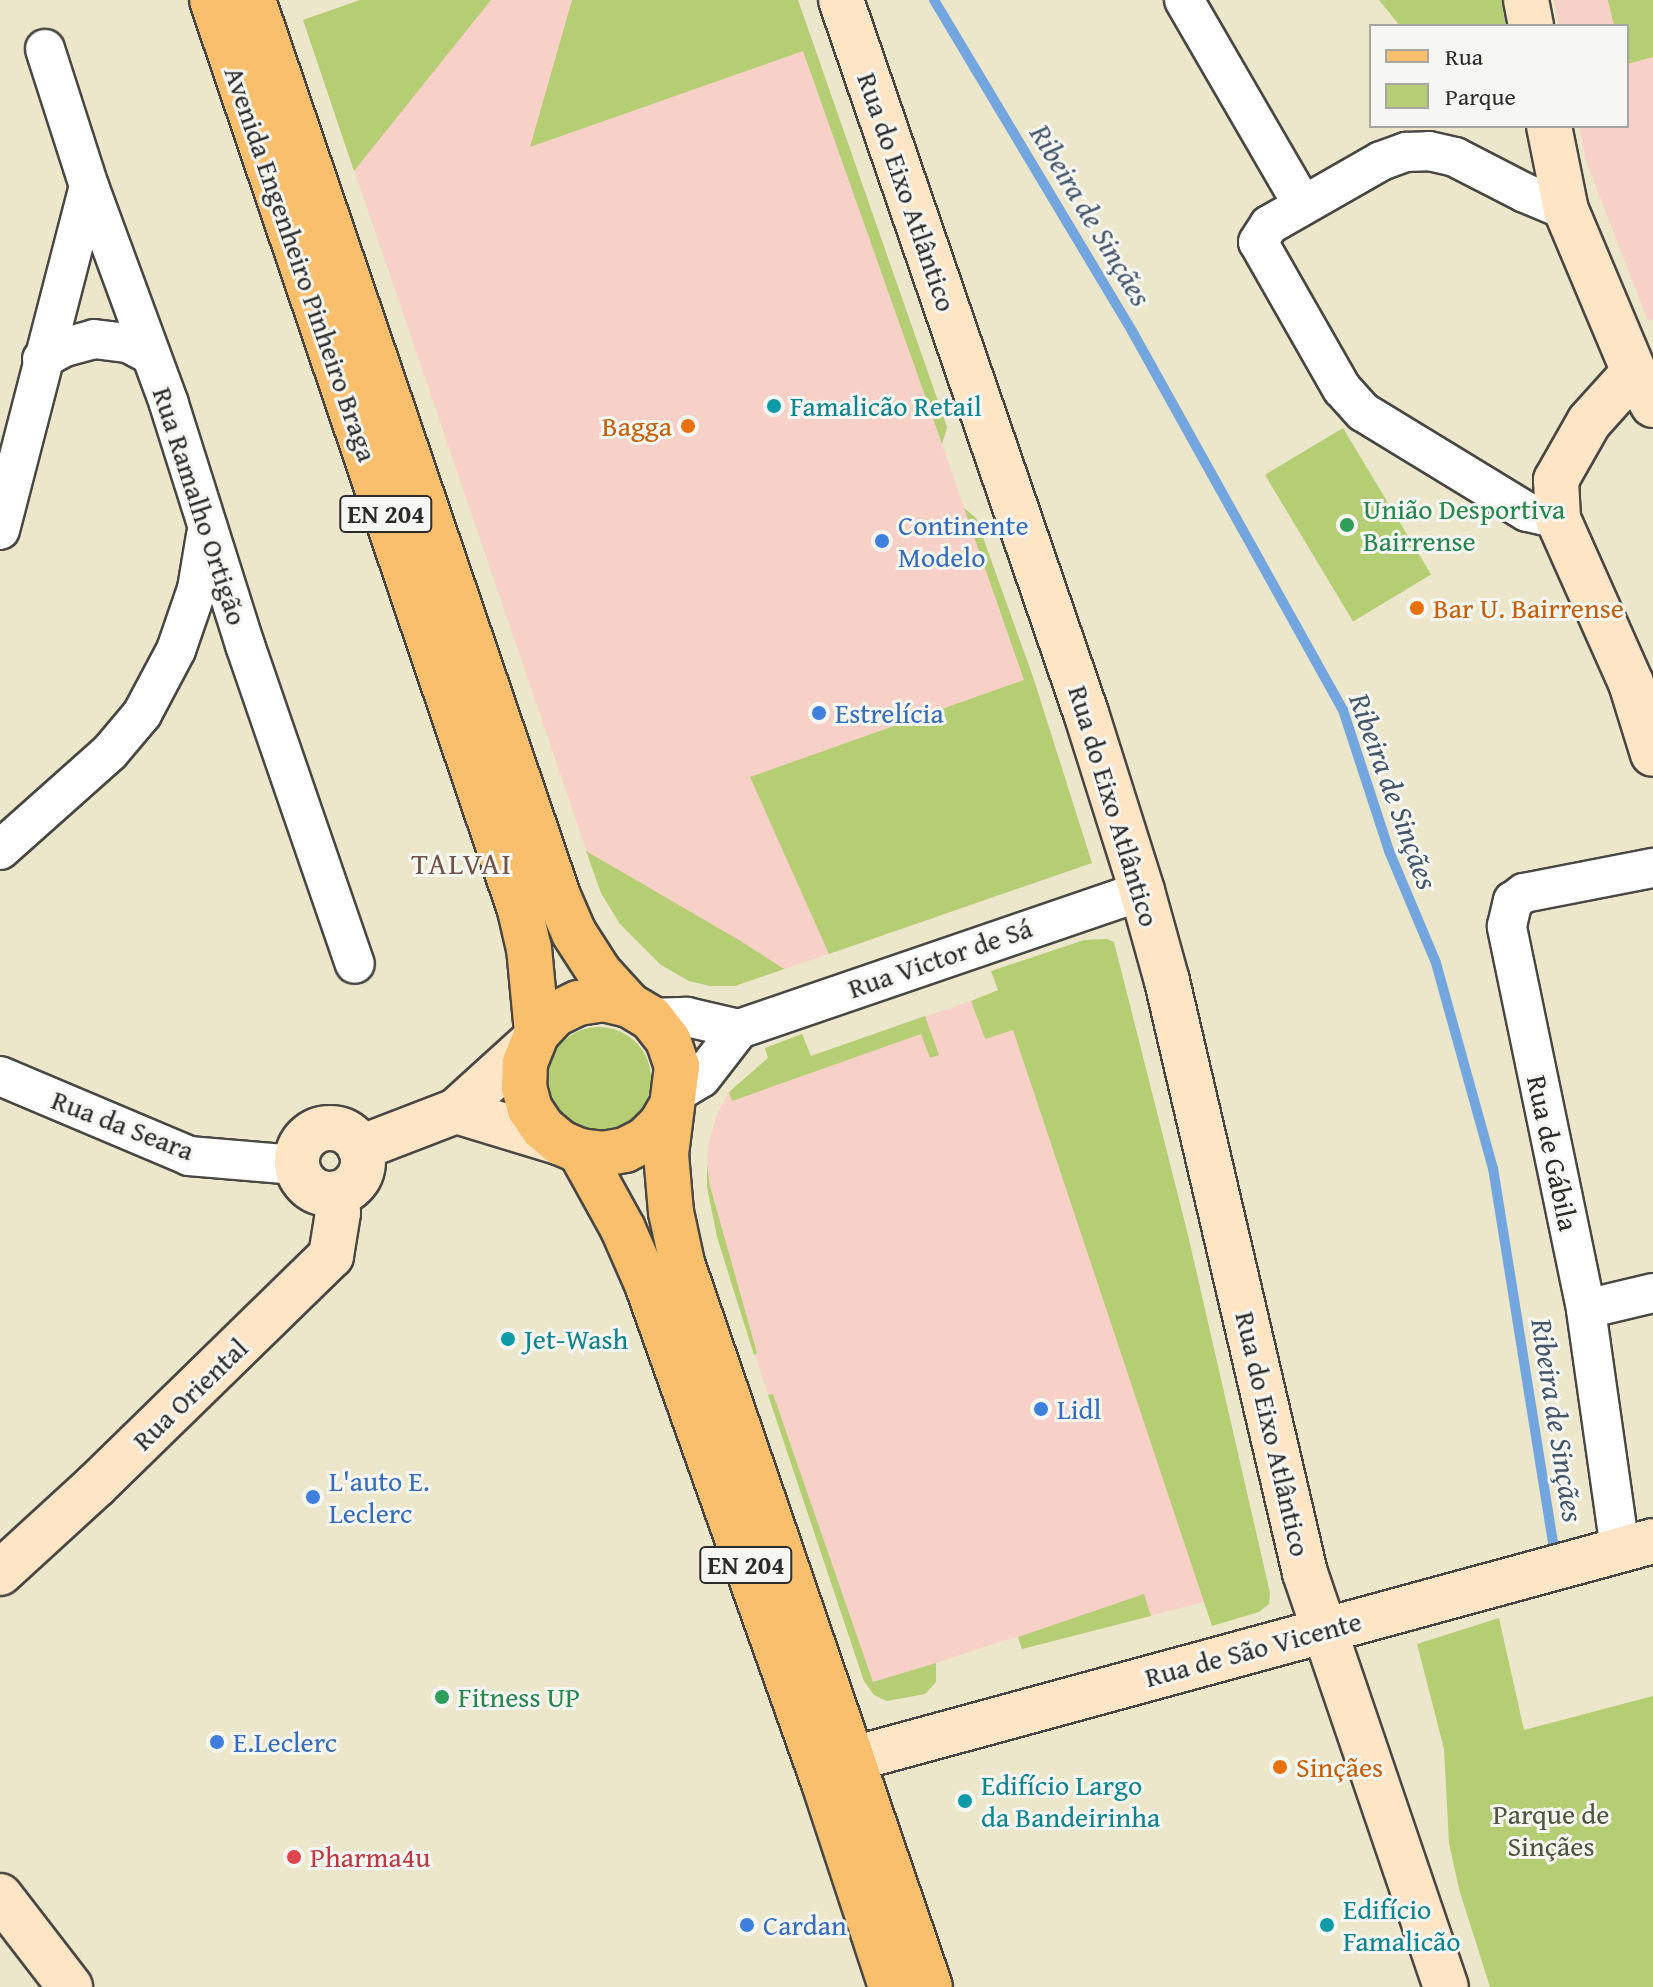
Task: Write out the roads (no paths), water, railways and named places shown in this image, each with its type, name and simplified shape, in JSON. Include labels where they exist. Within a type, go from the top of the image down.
[{"type":"main road","name":"Avenida Engenheiro Pinheiro Braga","points":[[212,0],[520,910],[529,948],[534,1037],[525,1063],[524,1087],[537,1119],[570,1147],[623,1229],[647,1284],[824,1783],[891,1987]]},
{"type":"main road","name":"Avenida Engenheiro Pinheiro Braga","points":[[253,0],[558,896],[583,948],[668,1040],[677,1066],[666,1154],[671,1212],[682,1263],[930,1987]]},
{"type":"main road","points":[[534,1037],[555,1014],[578,1003],[604,999],[640,1012]]},
{"type":"main road","points":[[570,1147],[603,1154],[625,1150],[645,1140],[661,1124],[674,1099]]},
{"type":"street","name":"Rua do Eixo Atlântico","points":[[841,0],[1076,683],[1142,891],[1167,981],[1305,1573],[1446,1987]]},
{"type":"street","points":[[1184,0],[1303,205]]},
{"type":"street","points":[[1526,0],[1531,24]]},
{"type":"street","name":"Rua Ramalho Ortigão","points":[[45,49],[89,186],[169,404],[245,645],[355,964]]},
{"type":"street","points":[[1549,128],[1566,210],[1644,388],[1589,422],[1556,480],[1558,519],[1631,683],[1653,754]]},
{"type":"street","points":[[1558,519],[1527,512],[1363,412],[1342,389],[1258,242],[1263,230],[1303,205],[1381,161],[1406,152],[1429,151],[1455,157],[1566,210]]},
{"type":"street","points":[[0,530],[89,186]]},
{"type":"street","points":[[42,359],[65,347],[94,339],[128,343],[149,354]]},
{"type":"street","points":[[0,850],[15,827],[110,752],[142,714],[176,650],[197,589],[207,525]]},
{"type":"street","points":[[176,650],[209,637],[245,645]]},
{"type":"street","name":"Rua de Gábila","points":[[1636,1545],[1507,926],[1513,901],[1524,893],[1653,868]]},
{"type":"street","name":"Rua Victor de Sá","points":[[739,1029],[1142,891]]},
{"type":"street","points":[[640,1012],[687,1017],[739,1029],[701,1078],[674,1099]]},
{"type":"street","points":[[360,1148],[456,1111],[534,1037]]},
{"type":"street","name":"Rua da Seara","points":[[0,1076],[189,1156],[296,1165]]},
{"type":"street","points":[[456,1111],[570,1147]]},
{"type":"street","points":[[326,1128],[346,1132],[360,1148],[363,1165],[356,1182],[333,1194],[313,1191],[299,1175],[296,1165],[300,1145],[307,1137],[326,1128]]},
{"type":"street","name":"Rua Oriental","points":[[0,1573],[95,1486],[331,1256],[338,1213],[333,1194]]},
{"type":"street","points":[[1586,1309],[1653,1293]]},
{"type":"street","name":"Rua de São Vicente","points":[[853,1759],[1636,1545]]},
{"type":"street","points":[[0,1896],[70,1987]]},
{"type":"waterway","name":"Ribeira de Sinçães","points":[[934,0],[1132,331],[1343,710],[1389,851],[1436,963],[1493,1168],[1553,1543]]},
{"type":"place","name":"Famalicão Retail","points":[[774,406]]},
{"type":"place","name":"Bagga","points":[[688,426]]},
{"type":"place","name":"União Desportiva Bairrense","points":[[1347,525]]},
{"type":"place","name":"Continente Modelo","points":[[882,541]]},
{"type":"place","name":"Bar U. Bairrense","points":[[1417,608]]},
{"type":"place","name":"Estrelícia","points":[[819,713]]},
{"type":"place","name":"Jet-Wash","points":[[508,1339]]},
{"type":"place","name":"Lidl","points":[[1041,1409]]},
{"type":"place","name":"L'auto E. Leclerc","points":[[313,1497]]},
{"type":"place","name":"Fitness UP","points":[[442,1697]]},
{"type":"place","name":"E.Leclerc","points":[[217,1742]]},
{"type":"place","name":"Sinçães","points":[[1280,1767]]},
{"type":"place","name":"Edifício Largo da Bandeirinha","points":[[965,1801]]},
{"type":"place","name":"Pharma4u","points":[[294,1857]]},
{"type":"place","name":"Cardan","points":[[747,1925]]},
{"type":"place","name":"Edifício Famalicão","points":[[1327,1925]]},
{"type":"district","name":"TALVAI","points":[[462,863]]},
{"type":"park label","name":"Parque de Sinçães","points":[[1551,1830]]}]
